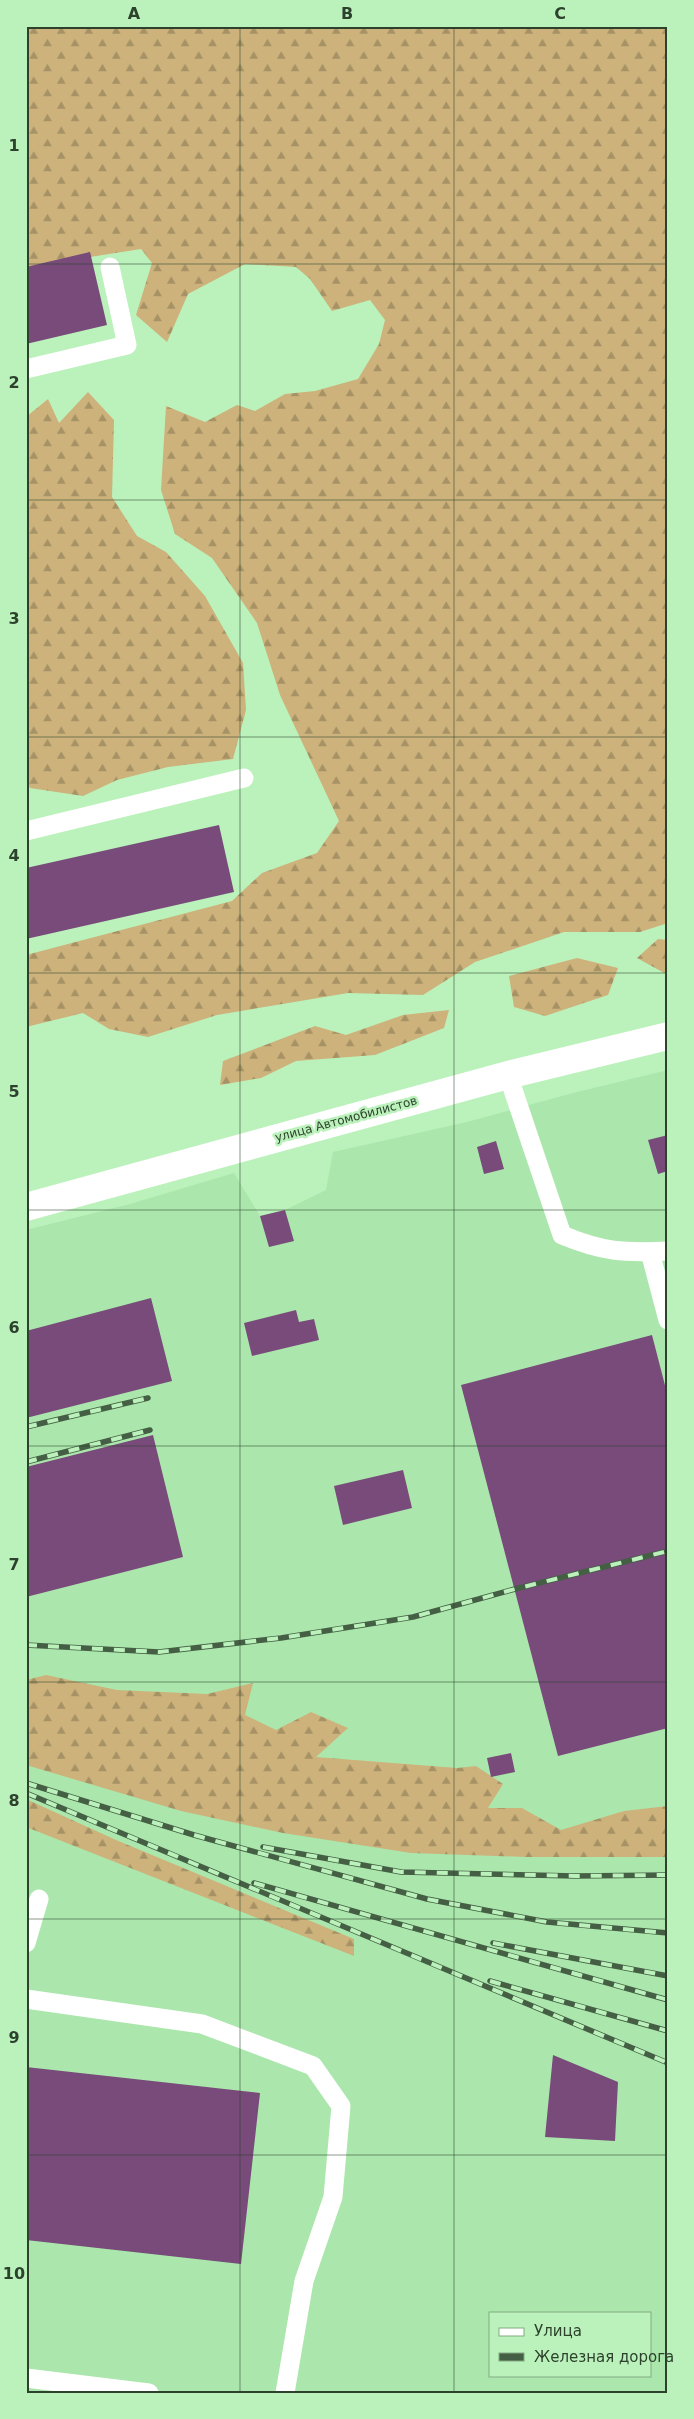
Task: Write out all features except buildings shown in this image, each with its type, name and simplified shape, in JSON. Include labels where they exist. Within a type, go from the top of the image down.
[{"type":"street","name":"улица Автомобилистов","points":[[26,1207],[508,1075],[668,1036]]},
{"type":"lane","points":[[26,369],[127,345],[110,267]]},
{"type":"lane","points":[[26,831],[244,778]]},
{"type":"lane","points":[[508,1075],[562,1236],[590,1247],[625,1253],[659,1251],[668,1320]]},
{"type":"lane","points":[[26,1943],[39,1899]]},
{"type":"lane","points":[[26,1999],[202,2024],[313,2066],[340,2106],[333,2197],[304,2281],[285,2393]]},
{"type":"lane","points":[[26,2378],[149,2393]]},
{"type":"shaded area","points":[[668,1070],[668,2393],[26,2393],[26,1230],[130,1204],[234,1173],[260,1216],[285,1210],[326,1190],[333,1152],[467,1122],[573,1093]]},
{"type":"green space","points":[[26,26],[668,26],[668,923],[640,932],[564,932],[475,962],[423,995],[348,993],[217,1015],[148,1037],[109,1029],[83,1013],[26,1027],[26,955],[232,901],[262,873],[317,853],[339,821],[280,695],[257,623],[212,558],[175,534],[161,490],[166,406],[205,422],[237,405],[255,411],[285,394],[315,391],[358,379],[379,344],[385,320],[370,300],[332,311],[310,279],[296,267],[245,264],[188,294],[167,342],[136,315],[152,263],[141,249],[26,267]]},
{"type":"green space","points":[[88,392],[114,420],[112,497],[137,536],[166,552],[205,596],[243,663],[246,710],[233,759],[168,767],[117,780],[83,796],[30,788],[26,778],[26,417],[48,399],[59,423]]},
{"type":"green space","points":[[658,939],[668,940],[668,975],[637,958]]},
{"type":"green space","points":[[577,958],[618,968],[608,995],[545,1016],[514,1007],[509,976]]},
{"type":"green space","points":[[449,1010],[444,1028],[375,1055],[296,1061],[261,1078],[220,1085],[223,1061],[315,1026],[346,1035],[403,1015]]},
{"type":"green space","points":[[46,1675],[117,1690],[207,1694],[253,1683],[245,1715],[276,1730],[311,1712],[348,1728],[316,1757],[457,1768],[476,1766],[503,1784],[488,1808],[522,1808],[561,1830],[624,1811],[668,1806],[668,1857],[526,1857],[411,1853],[283,1833],[181,1811],[26,1765],[26,1680]]},
{"type":"green space","points":[[26,1799],[116,1840],[354,1939],[354,1956],[26,1827]]},
{"type":"railway","points":[[26,1427],[148,1398]]},
{"type":"railway","points":[[26,1462],[150,1430]]},
{"type":"railway","points":[[26,1645],[159,1652],[281,1638],[413,1617],[515,1589],[668,1551]]},
{"type":"railway","points":[[26,1783],[194,1835],[427,1899],[547,1922],[668,1933]]},
{"type":"railway","points":[[26,1793],[668,2063]]},
{"type":"railway","points":[[263,1847],[401,1872],[575,1876],[668,1875]]},
{"type":"railway","points":[[254,1883],[668,2000]]},
{"type":"railway","points":[[493,1943],[668,1976]]},
{"type":"railway","points":[[490,1981],[668,2031]]}]
